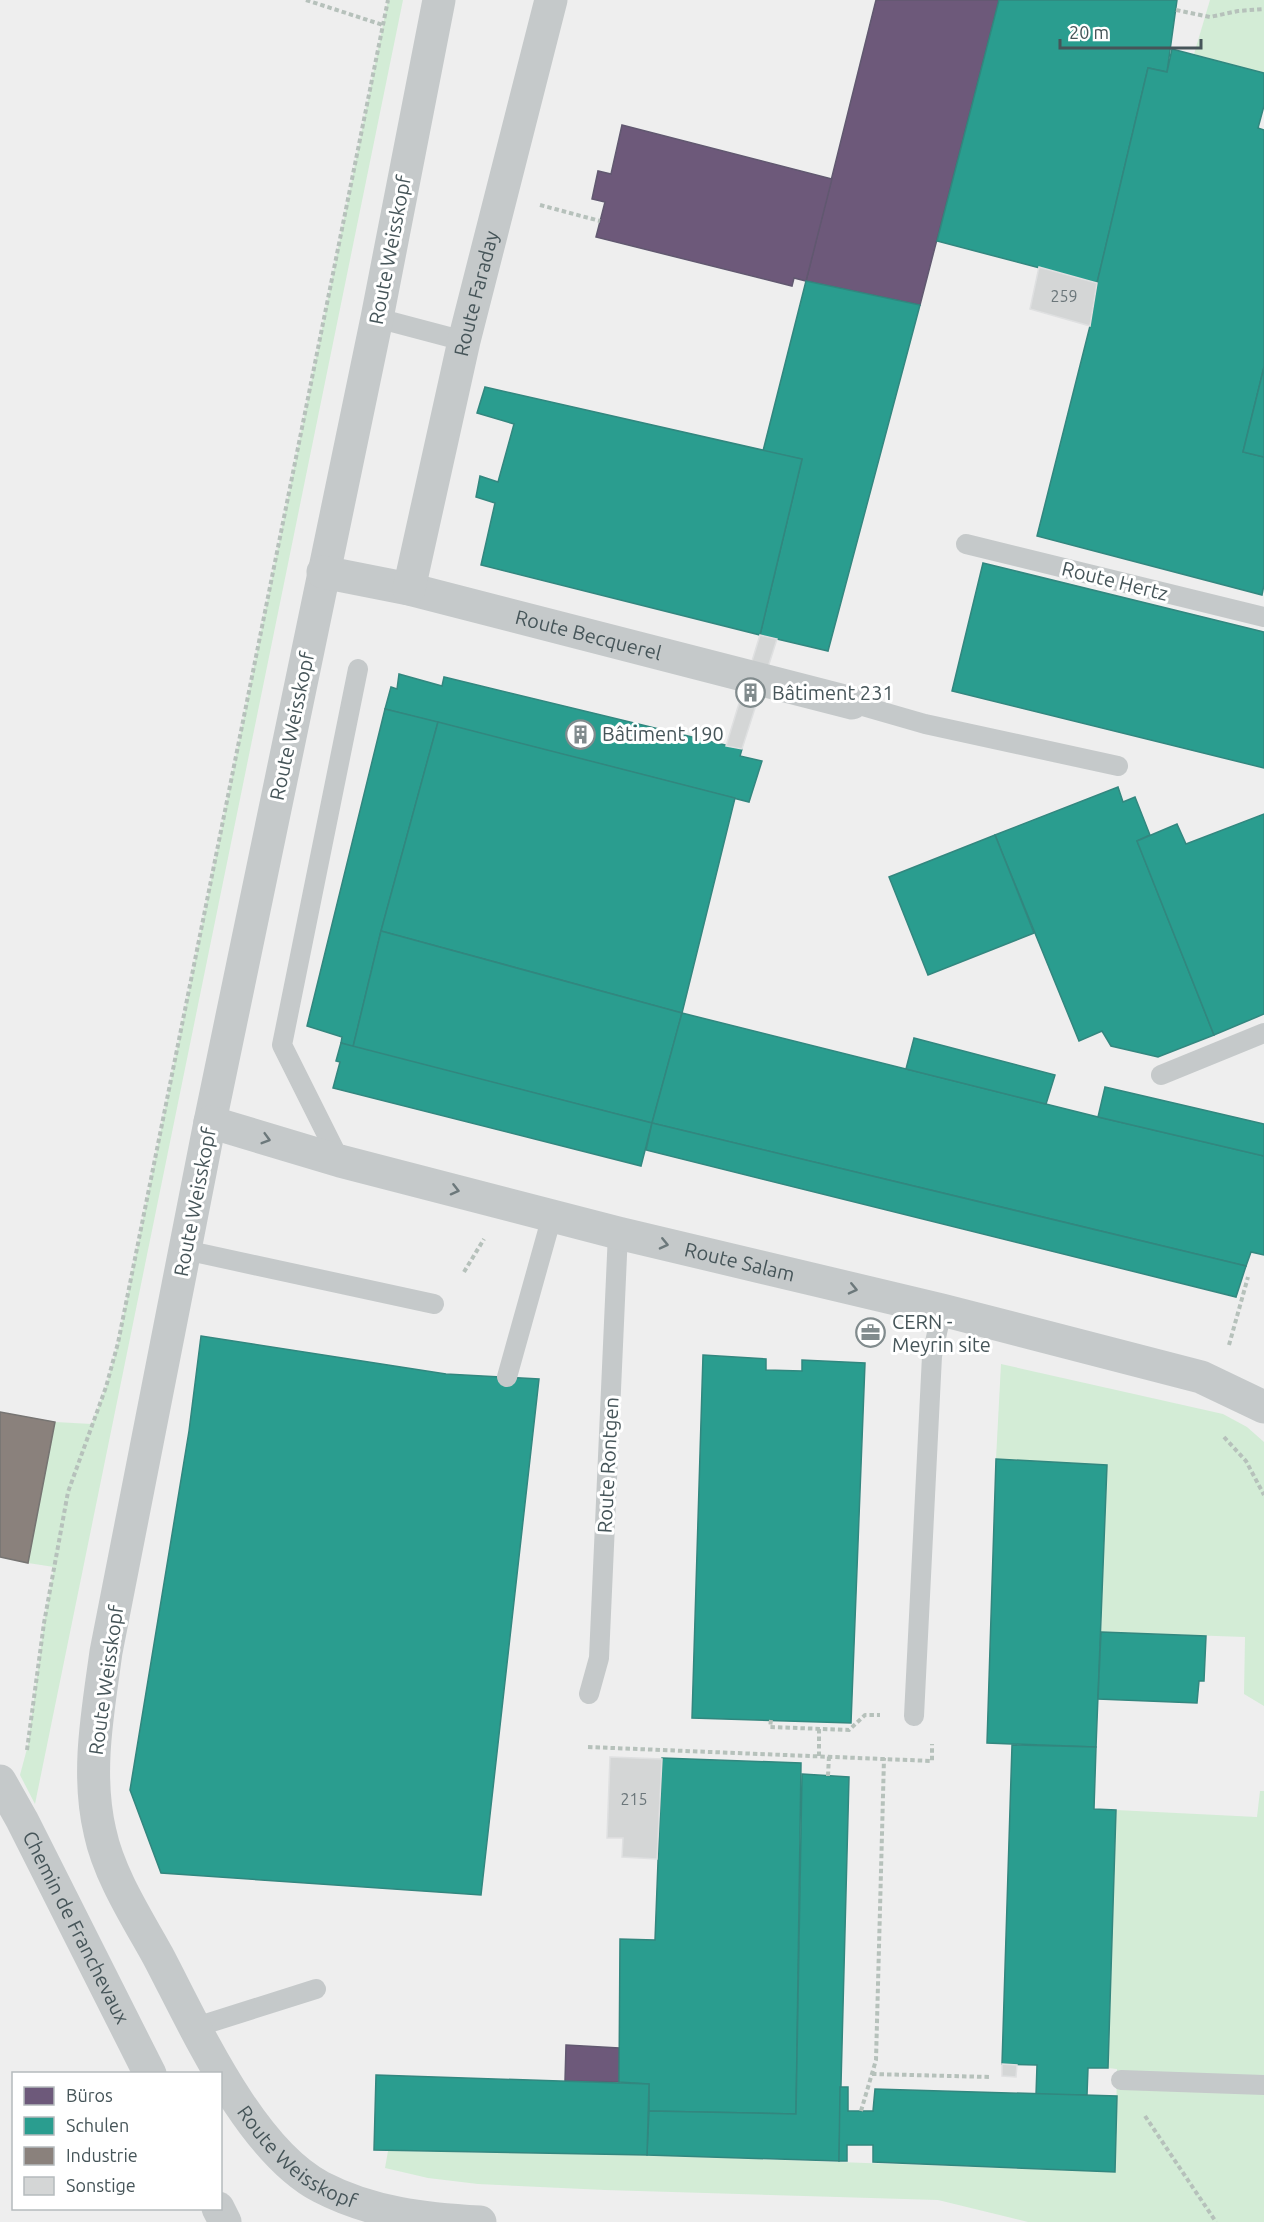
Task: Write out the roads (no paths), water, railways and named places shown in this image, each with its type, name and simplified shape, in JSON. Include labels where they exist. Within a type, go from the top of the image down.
[{"type":"street","name":"Route Weisskopf","points":[[220,2072],[125,1894],[106,1852],[100,1833],[95,1801],[94,1733],[106,1652],[210,1122],[377,318],[439,0]]},
{"type":"street","name":"Route Faraday","points":[[409,589],[464,340],[551,0]]},
{"type":"street","name":"Route Becquerel","points":[[323,572],[409,589],[852,703]]},
{"type":"street","name":"Route Salam","points":[[210,1122],[340,1161],[618,1233],[942,1310],[1201,1377],[1264,1407]]},
{"type":"street","name":"Chemin de Franchevaux","points":[[5,1790],[149,2072]]},
{"type":"street","name":"Route Weisskopf","points":[[222,2075],[264,2138],[282,2156],[321,2187],[361,2203],[405,2216],[480,2222]]},
{"type":"lane","points":[[377,318],[464,340]]},
{"type":"lane","name":"Route Hertz","points":[[966,544],[1264,617]]},
{"type":"lane","points":[[340,1161],[282,1045],[358,669]]},
{"type":"lane","points":[[852,703],[925,724],[1118,766]]},
{"type":"lane","points":[[1161,1075],[1264,1033]]},
{"type":"lane","points":[[507,1377],[552,1216]]},
{"type":"lane","name":"Route Rontgen","points":[[589,1694],[599,1658],[618,1233]]},
{"type":"lane","points":[[185,1250],[434,1304]]},
{"type":"lane","points":[[914,1716],[932,1356],[942,1310]]},
{"type":"lane","points":[[196,2027],[316,1989]]},
{"type":"lane","points":[[1121,2080],[1264,2085]]},
{"type":"place","name":"Bâtiment 231","points":[[751,693]]},
{"type":"place","name":"Bâtiment 190","points":[[581,734]]},
{"type":"place","name":"CERN - Meyrin site","points":[[871,1333]]}]
